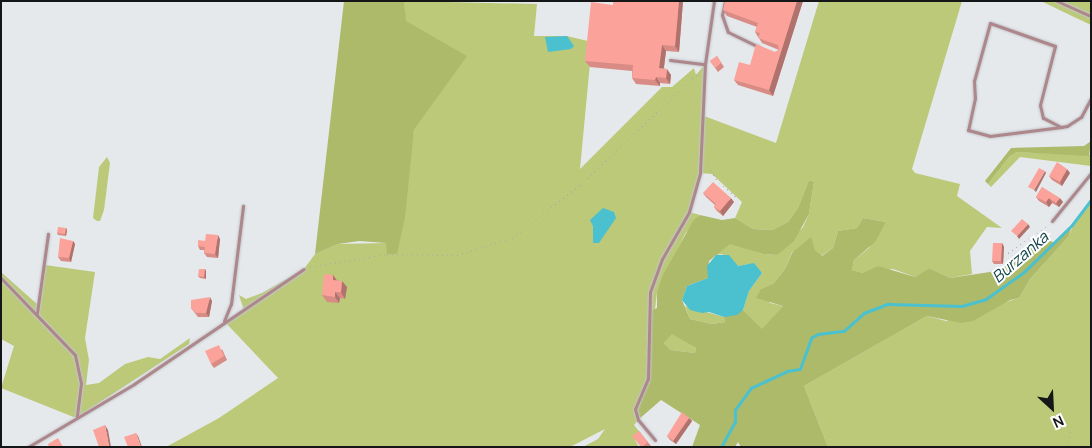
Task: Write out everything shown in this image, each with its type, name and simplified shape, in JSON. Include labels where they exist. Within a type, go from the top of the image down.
[{"type":"lane","points":[[655,440],[638,420],[635,409],[648,379],[650,292],[662,259],[689,212],[703,155],[705,64],[714,1]]},
{"type":"lane","points":[[725,1],[722,15],[728,32],[734,38],[765,49]]},
{"type":"lane","points":[[1057,1],[1091,16]]},
{"type":"lane","points":[[1061,127],[1043,118],[1040,105],[1055,46],[990,23],[974,80],[975,98],[968,130],[990,136],[1061,127],[1078,119],[1091,98]]},
{"type":"lane","points":[[670,60],[705,64]]},
{"type":"lane","points":[[1052,221],[1091,173]]},
{"type":"lane","points":[[220,326],[231,304],[243,206]]},
{"type":"lane","points":[[37,314],[48,234]]},
{"type":"lane","points":[[28,447],[220,326],[304,268]]},
{"type":"lane","points":[[1,278],[37,314],[77,359],[81,383],[76,418]]},
{"type":"path","points":[[304,268],[387,254],[457,255],[512,238],[580,185],[634,136],[705,64]]},
{"type":"path","points":[[703,155],[716,179],[736,197]]},
{"type":"path","points":[[1008,253],[1052,221]]},
{"type":"path","points":[[1066,447],[1071,428]]},
{"type":"green space","points":[[344,1],[404,1],[406,21],[467,56],[414,130],[405,217],[397,254],[387,254],[386,243],[359,241],[338,244],[315,254]]},
{"type":"green space","points":[[404,1],[537,4],[534,36],[567,36],[592,42],[580,169],[662,87],[672,87],[694,68],[696,75],[705,64],[704,116],[776,143],[819,1],[962,1],[912,169],[915,173],[960,184],[957,196],[1002,228],[987,227],[970,251],[972,274],[950,278],[929,268],[915,277],[893,269],[863,273],[852,270],[854,260],[869,248],[886,222],[863,218],[857,228],[838,231],[833,248],[821,256],[815,250],[792,252],[785,269],[774,283],[761,289],[770,303],[783,306],[762,330],[743,310],[749,291],[762,273],[749,264],[738,266],[722,254],[716,255],[730,243],[763,254],[777,255],[803,227],[809,214],[814,182],[809,180],[798,208],[788,222],[772,230],[753,229],[735,218],[742,202],[712,174],[700,173],[689,212],[700,215],[685,234],[657,292],[648,371],[638,420],[634,425],[642,435],[635,440],[639,447],[583,447],[598,439],[605,429],[570,447],[166,447],[219,418],[278,378],[225,322],[244,310],[239,295],[246,299],[262,293],[304,269],[315,254],[338,244],[386,243],[408,169],[414,130],[466,56],[405,21]]},
{"type":"green space","points":[[1041,1],[1091,1],[1091,25],[1074,17]]},
{"type":"green space","points":[[1091,141],[1089,156],[1017,152],[1010,156],[988,184],[985,181],[1011,148],[1084,146]]},
{"type":"green space","points":[[1017,152],[1091,155],[1091,166],[1020,157],[991,187],[988,184],[1010,156]]},
{"type":"green space","points":[[107,157],[110,163],[104,210],[100,221],[97,221],[93,218],[99,167]]},
{"type":"green space","points":[[809,180],[814,182],[809,214],[794,241],[777,255],[763,254],[730,244],[709,261],[708,278],[687,286],[682,300],[690,319],[712,324],[725,322],[724,317],[743,310],[762,329],[783,306],[756,298],[761,289],[774,283],[785,269],[792,253],[811,237],[815,250],[822,256],[833,248],[838,231],[857,228],[863,218],[886,222],[875,242],[854,260],[852,270],[863,273],[878,266],[915,277],[929,268],[950,278],[990,272],[1008,265],[1041,235],[1054,243],[1072,225],[1069,236],[1030,279],[1019,298],[1010,300],[973,321],[961,323],[927,316],[804,386],[828,447],[741,447],[738,442],[735,447],[692,447],[700,425],[661,400],[638,420],[635,409],[646,385],[649,312],[657,308],[657,292],[663,275],[693,221],[700,215],[722,220],[735,218],[753,229],[772,230],[788,222],[798,208]],"holes":[[[672,334],[696,348],[695,353],[671,350],[664,343]]]},
{"type":"green space","points":[[1091,200],[1091,447],[828,447],[804,386],[927,316],[946,321],[1019,298],[1030,279],[1069,236],[1075,220]]},
{"type":"green space","points":[[45,265],[95,272],[85,338],[89,360],[86,385],[99,383],[125,364],[148,357],[160,359],[190,338],[189,344],[76,418],[1,388],[14,346],[1,339],[1,272],[37,304]]},
{"type":"green space","points":[[685,306],[724,317],[725,322],[712,324],[690,319]]},
{"type":"green space","points":[[672,333],[696,348],[695,353],[671,350],[664,343]]},
{"type":"water","points":[[567,36],[574,46],[571,49],[548,52],[545,37]]},
{"type":"water","points":[[603,208],[614,212],[616,218],[599,243],[593,243],[593,226],[590,220]]},
{"type":"water","points":[[716,255],[729,255],[738,266],[754,263],[762,273],[749,291],[743,310],[737,315],[724,317],[709,312],[702,313],[690,310],[682,300],[687,286],[708,278],[707,266]]},
{"type":"building","points":[[613,1],[679,1],[675,46],[662,45],[659,68],[667,69],[666,78],[656,77],[655,80],[632,78],[633,65],[585,61],[591,2],[613,5]]},
{"type":"building","points":[[725,1],[797,1],[769,90],[734,80],[739,62],[750,65],[756,44],[775,52],[779,50],[778,45],[758,38],[760,33],[755,32],[758,23],[723,10]]},
{"type":"building","points":[[717,56],[721,63],[715,68],[710,61]]},
{"type":"building","points":[[1057,162],[1067,169],[1060,182],[1049,176]]},
{"type":"building","points":[[1039,168],[1045,171],[1034,190],[1028,187]]},
{"type":"building","points":[[713,182],[731,198],[720,211],[714,207],[716,204],[703,193]]},
{"type":"building","points":[[1042,187],[1060,198],[1056,203],[1049,198],[1046,202],[1036,197]]},
{"type":"building","points":[[1022,219],[1028,224],[1017,236],[1011,231]]},
{"type":"building","points":[[58,227],[66,228],[65,234],[57,233]]},
{"type":"building","points":[[206,234],[218,235],[215,254],[204,253],[205,247],[198,246],[198,240],[205,241]]},
{"type":"building","points":[[60,238],[73,241],[69,258],[58,257]]},
{"type":"building","points":[[993,243],[1002,243],[1001,261],[992,261]]},
{"type":"building","points":[[199,269],[205,269],[204,277],[198,276]]},
{"type":"building","points":[[324,274],[333,275],[333,280],[342,281],[341,292],[335,292],[335,297],[322,295]]},
{"type":"building","points":[[210,297],[206,313],[196,313],[191,308],[191,300]]},
{"type":"building","points":[[219,345],[224,356],[211,364],[205,351]]},
{"type":"building","points":[[682,412],[689,418],[673,441],[667,436]]},
{"type":"building","points":[[105,425],[109,446],[99,447],[93,430]]},
{"type":"building","points":[[639,431],[648,442],[642,447],[632,436]]},
{"type":"building","points":[[136,433],[141,447],[128,447],[124,437]]},
{"type":"building","points":[[58,438],[63,447],[49,447],[48,444]]},
{"type":"waterway","name":"Burzanka","points":[[721,447],[735,422],[735,410],[751,388],[787,371],[800,369],[811,338],[818,334],[844,331],[864,313],[888,304],[962,306],[986,299],[1024,272],[1072,225],[1091,200]]}]
